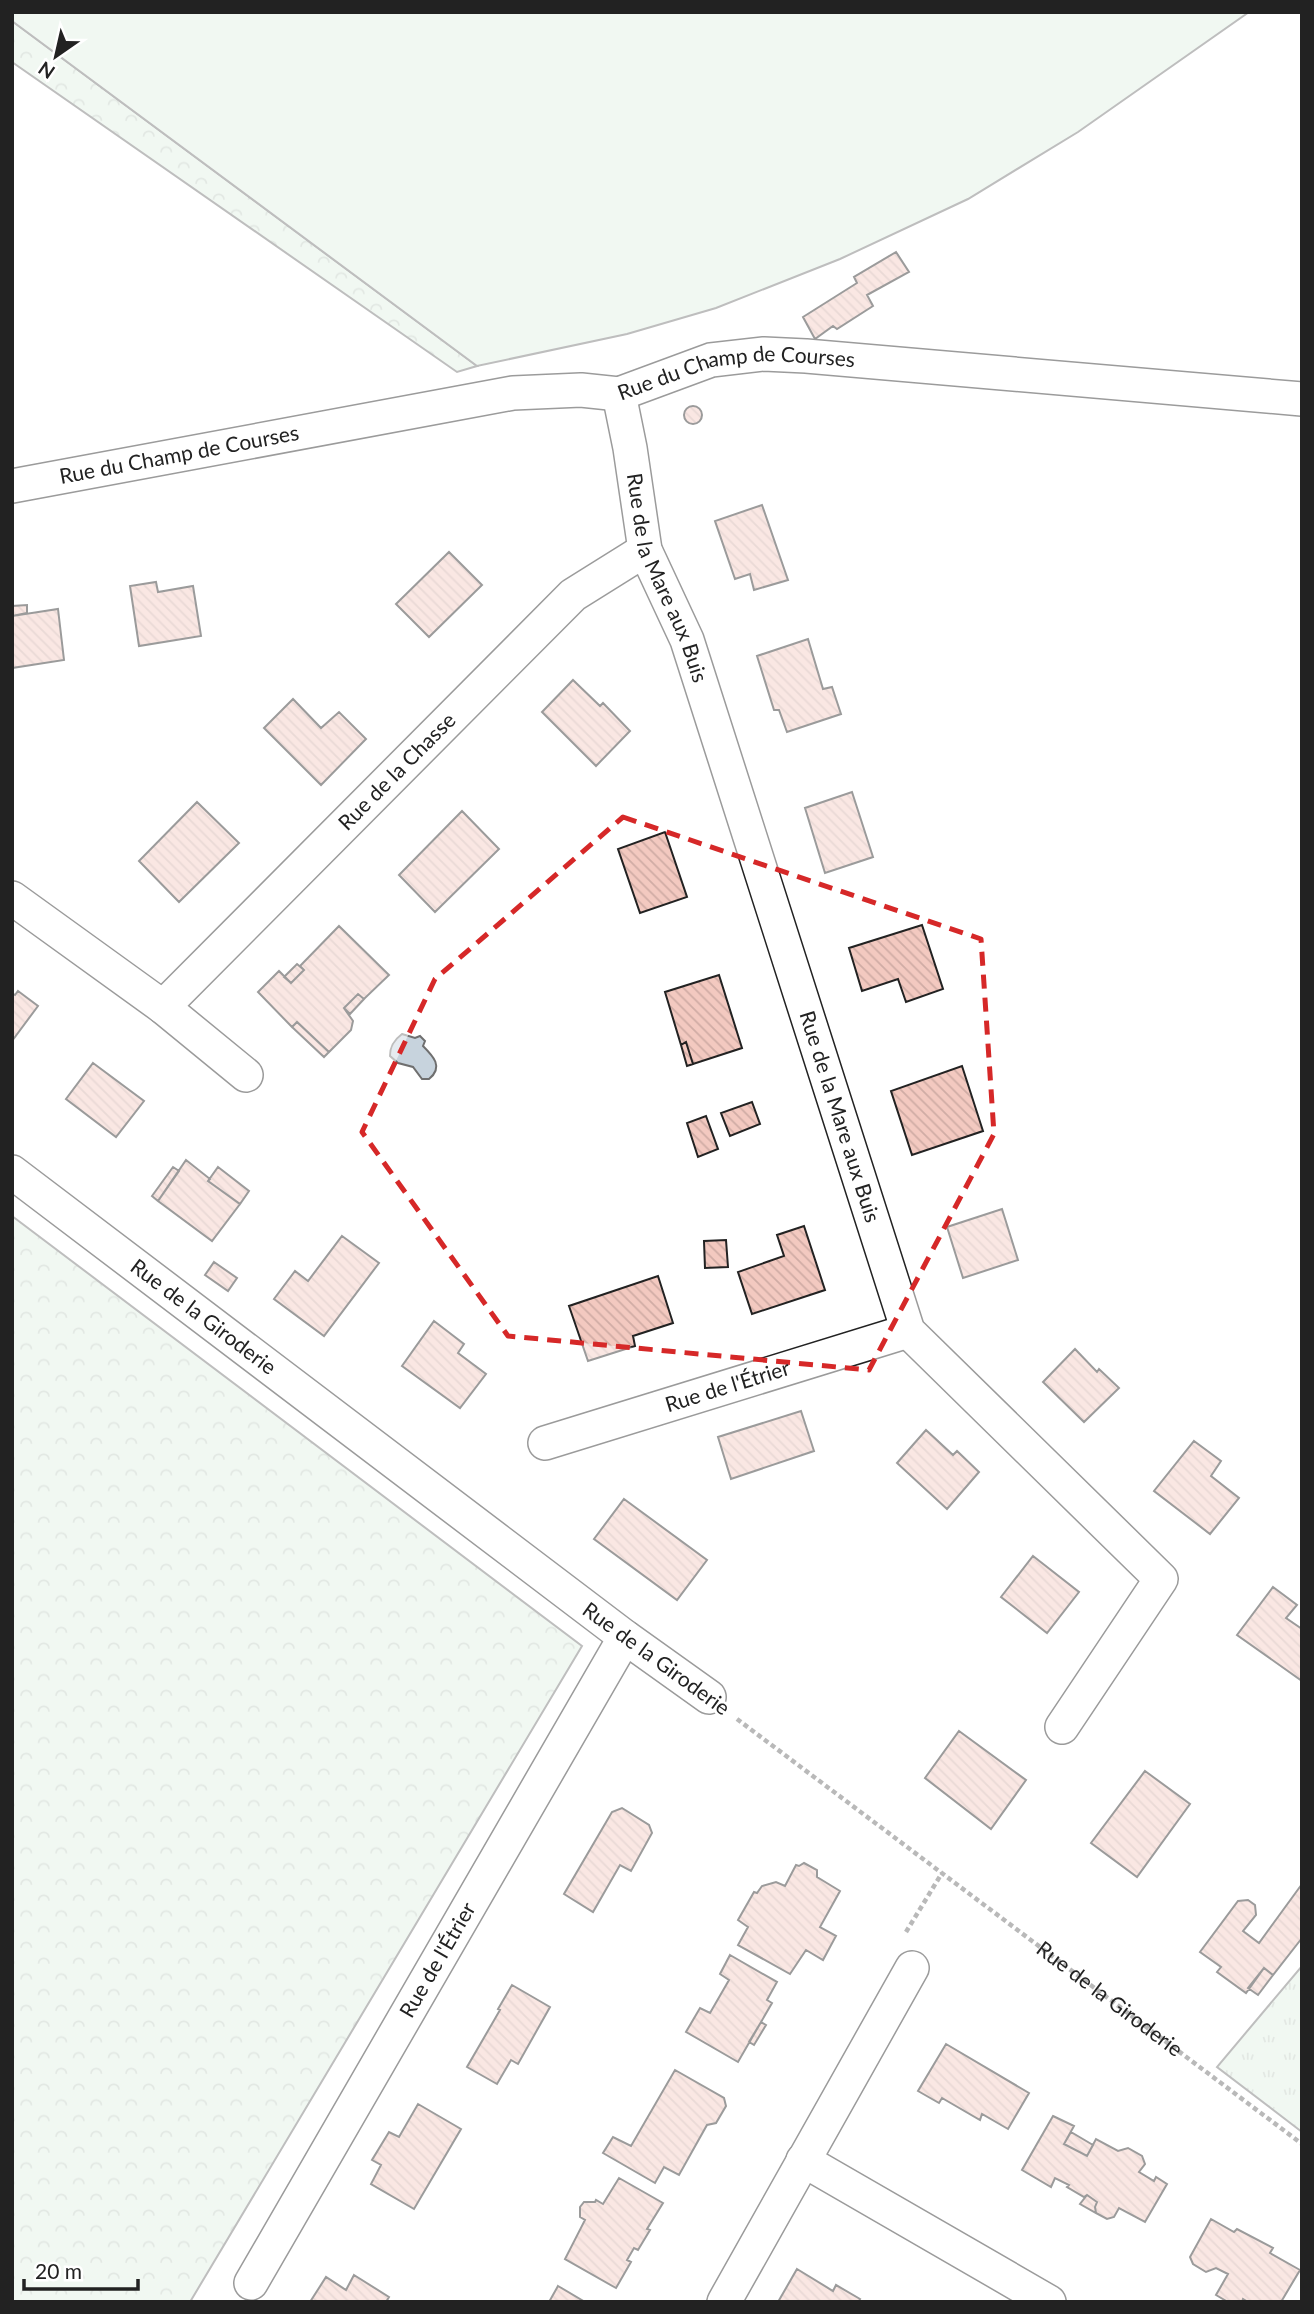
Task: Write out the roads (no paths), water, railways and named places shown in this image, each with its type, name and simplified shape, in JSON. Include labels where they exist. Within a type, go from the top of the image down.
[{"type":"street","name":"Rue du Champ de Courses","points":[[12,486],[513,393],[580,390],[619,394],[711,360],[764,355],[806,355],[1302,399]]},
{"type":"street","name":"Rue de la Mare aux Buis","points":[[619,394],[645,550],[687,640],[908,1331],[1161,1579],[1062,1727]]},
{"type":"street","name":"Rue de la Chasse","points":[[163,1007],[573,595],[645,550]]},
{"type":"street","points":[[12,898],[163,1007],[246,1076]]},
{"type":"street","name":"Rue de la Giroderie","points":[[12,1172],[625,1637],[709,1697]]},
{"type":"street","name":"Rue de l'Étrier","points":[[545,1443],[908,1331]]},
{"type":"street","name":"Rue de l'Étrier","points":[[251,2283],[625,1637]]},
{"type":"street","points":[[724,2302],[912,1968]]},
{"type":"street","points":[[803,2160],[1049,2302]]}]
